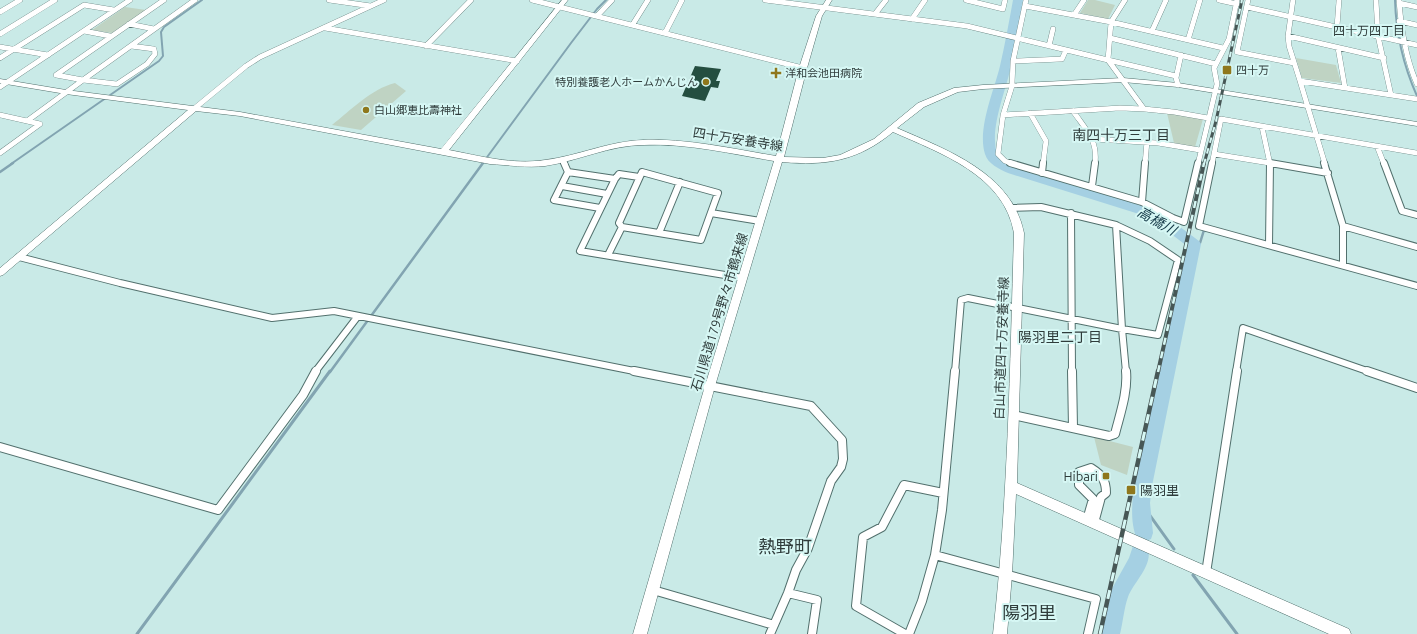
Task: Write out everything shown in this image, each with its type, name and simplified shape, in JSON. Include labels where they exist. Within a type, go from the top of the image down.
[{"type":"street","points":[[0,12],[20,0]]},
{"type":"street","points":[[0,34],[55,0],[53,0]]},
{"type":"street","points":[[0,87],[4,82],[48,55],[130,0]]},
{"type":"street","points":[[132,46],[154,49],[155,54],[147,64],[117,84],[56,75],[110,36],[164,0]]},
{"type":"street","points":[[27,121],[195,0]]},
{"type":"street","points":[[329,0],[371,6]]},
{"type":"street","points":[[0,272],[246,66],[260,57],[384,0]]},
{"type":"street","points":[[426,46],[471,0]]},
{"type":"street","points":[[532,0],[633,24],[803,68]]},
{"type":"street","points":[[443,152],[565,0]]},
{"type":"street","points":[[594,15],[612,0]]},
{"type":"street","points":[[633,24],[648,0]]},
{"type":"street","points":[[665,33],[682,0]]},
{"type":"street","points":[[765,0],[826,4],[875,14],[966,26],[1176,76]]},
{"type":"street","points":[[875,14],[886,0]]},
{"type":"street","points":[[912,19],[925,0]]},
{"type":"street","points":[[966,0],[1003,9],[1005,0]]},
{"type":"street","points":[[1026,0],[1008,86],[998,154],[1005,161],[1012,164],[1092,186],[1142,202],[1156,208],[1171,219],[1184,222],[1217,84],[1214,68],[1229,39],[1237,2],[1219,0]]},
{"type":"street","points":[[1074,15],[1083,0]]},
{"type":"street","points":[[1125,0],[1112,22],[1108,60],[1144,109]]},
{"type":"street","points":[[1152,32],[1166,0]]},
{"type":"street","points":[[1188,40],[1200,0]]},
{"type":"street","points":[[1248,0],[1237,52],[1294,63]]},
{"type":"street","points":[[1293,0],[1288,36],[1289,46],[1343,226],[1343,265]]},
{"type":"street","points":[[1337,27],[1338,0]]},
{"type":"street","points":[[1376,0],[1378,36],[1391,95]]},
{"type":"street","points":[[1417,7],[1399,2],[1400,41],[1417,84]]},
{"type":"street","name":"石川県道179号野々市鶴来線","points":[[640,634],[710,386],[780,159],[803,68],[819,16],[826,4]]},
{"type":"street","points":[[0,58],[84,5],[114,10]]},
{"type":"street","points":[[1025,6],[1112,22],[1224,48]]},
{"type":"street","points":[[1247,7],[1417,45]]},
{"type":"street","points":[[1400,21],[1417,25]]},
{"type":"street","points":[[129,24],[154,29]]},
{"type":"street","points":[[324,28],[517,61]]},
{"type":"street","points":[[1049,46],[1053,29]]},
{"type":"street","points":[[84,31],[110,36]]},
{"type":"street","points":[[1288,36],[1384,58]]},
{"type":"street","points":[[1110,38],[1216,64]]},
{"type":"street","points":[[0,47],[48,55]]},
{"type":"street","points":[[1338,48],[1345,88]]},
{"type":"street","points":[[1013,61],[1062,60],[1066,50]]},
{"type":"street","points":[[1178,85],[1176,76],[1181,55]]},
{"type":"street","name":"四十万安養寺線","points":[[4,82],[66,92],[240,114],[490,161],[522,164],[563,160],[624,144],[644,142],[690,145],[780,159],[800,161],[823,160],[842,157],[868,146],[892,129],[921,105],[932,99],[957,90],[991,86],[1123,80],[1178,85],[1417,124]]},
{"type":"street","points":[[1300,81],[1417,99]]},
{"type":"street","points":[[1003,115],[1144,109],[1174,112],[1208,118]]},
{"type":"street","points":[[1073,111],[1092,138],[1096,155],[1092,186]]},
{"type":"street","points":[[1030,113],[1046,141],[1042,173]]},
{"type":"street","points":[[0,120],[3,116],[40,124],[0,153]]},
{"type":"street","points":[[1417,153],[1221,119],[1199,226],[1417,286]]},
{"type":"street","points":[[1262,127],[1270,164],[1269,245]]},
{"type":"street","name":"白山市道四十万安養寺線","points":[[892,129],[969,166],[995,187],[1011,208],[1015,217],[1020,241],[1016,307],[1011,486],[1006,575],[1000,634]]},
{"type":"street","points":[[1092,138],[1146,141],[1200,150]]},
{"type":"street","points":[[1142,202],[1146,141]]},
{"type":"street","points":[[1377,146],[1402,211],[1417,215]]},
{"type":"street","points":[[1214,154],[1328,173]]},
{"type":"street","points":[[563,160],[568,172],[554,200],[600,208]]},
{"type":"street","points":[[568,172],[615,179]]},
{"type":"street","points":[[642,172],[718,193],[701,240],[622,227],[619,223],[642,172]]},
{"type":"street","points":[[639,177],[619,174],[607,194],[580,250],[743,278]]},
{"type":"street","points":[[659,233],[680,182]]},
{"type":"street","points":[[562,186],[607,194]]},
{"type":"street","points":[[909,634],[922,601],[935,555],[943,493],[961,300],[968,298],[1158,335],[1178,260],[1150,241],[1116,225],[1041,207],[1011,208]]},
{"type":"street","points":[[711,213],[760,221]]},
{"type":"street","points":[[1071,213],[1073,428]]},
{"type":"street","points":[[1013,414],[1108,436],[1115,434],[1124,398],[1127,378],[1122,329],[1116,225]]},
{"type":"street","points":[[1343,226],[1417,247]]},
{"type":"street","points":[[608,255],[622,227]]},
{"type":"street","points":[[19,257],[120,283],[272,318],[334,311],[811,406],[842,440],[843,459],[841,466],[831,481],[810,541],[796,570],[772,630],[722,609],[652,590]]},
{"type":"street","points":[[0,447],[218,510],[303,395],[312,376],[360,317]]},
{"type":"street","points":[[1206,573],[1243,328],[1417,388]]},
{"type":"street","points":[[1091,468],[1102,474],[1107,482],[1106,493],[1101,498],[1091,522],[1093,499],[1079,485],[1079,472],[1091,468]]},
{"type":"street","points":[[905,634],[856,606],[863,537],[882,528],[904,484],[943,493]]},
{"type":"street","points":[[1011,486],[1344,634]]},
{"type":"street","points":[[935,555],[1096,599],[1088,634]]},
{"type":"street","points":[[788,593],[817,600],[812,634]]},
{"type":"green space","points":[[1088,0],[1095,0],[1115,5],[1108,19],[1080,13]]},
{"type":"green space","points":[[125,7],[146,10],[112,33],[92,30]]},
{"type":"green space","points":[[1296,58],[1336,65],[1341,83],[1302,78]]},
{"type":"green space","points":[[395,83],[406,91],[361,130],[332,125],[370,95]]},
{"type":"green space","points":[[1167,113],[1203,119],[1195,147],[1174,143]]},
{"type":"green space","points":[[1094,437],[1133,447],[1127,475],[1101,465]]},
{"type":"building","name":"特別養護老人ホームかんじん","points":[[695,66],[721,69],[716,81],[720,81],[718,88],[711,87],[705,101],[682,96]]},
{"type":"waterway","points":[[11,164],[159,61],[163,56],[161,32],[164,27],[202,0]]},
{"type":"waterway","points":[[482,164],[571,43],[597,9],[606,0]]},
{"type":"waterway","name":"高橋川","points":[[1018,0],[1001,85],[990,125],[989,145],[992,157],[1000,164],[1012,170],[1144,211],[1159,218],[1194,244],[1143,486],[1141,503],[1144,533]]},
{"type":"waterway","points":[[1395,0],[1401,49],[1417,96]]},
{"type":"waterway","points":[[0,172],[13,163]]},
{"type":"waterway","points":[[330,372],[483,163]]},
{"type":"waterway","points":[[1194,244],[1200,243],[1204,230],[1206,231]]},
{"type":"waterway","points":[[137,634],[330,371]]},
{"type":"waterway","points":[[1141,503],[1174,549]]},
{"type":"waterway","name":"高橋川","points":[[1110,634],[1119,594],[1138,561],[1140,552]]},
{"type":"waterway","points":[[1193,575],[1237,634]]},
{"type":"railway","points":[[1204,164],[1216,121],[1242,0]]},
{"type":"railway","points":[[1158,372],[1204,163]]},
{"type":"railway","points":[[1100,634],[1158,371]]},
{"type":"place","name":"四十万","points":[[1227,70]]},
{"type":"place","name":"洋和会池田病院","points":[[776,73]]},
{"type":"place","name":"特別養護老人ホームかんじん","points":[[706,82]]},
{"type":"place","name":"白山郷恵比壽神社","points":[[366,110]]},
{"type":"place","name":"Hibari","points":[[1106,476]]},
{"type":"place","name":"陽羽里","points":[[1131,490]]},
{"type":"district","name":"四十万四丁目","points":[[1369,30]]},
{"type":"district","name":"南四十万三丁目","points":[[1121,135]]},
{"type":"district","name":"陽羽里二丁目","points":[[1060,337]]},
{"type":"district","name":"熱野町","points":[[785,546]]},
{"type":"district","name":"陽羽里","points":[[1029,612]]}]
